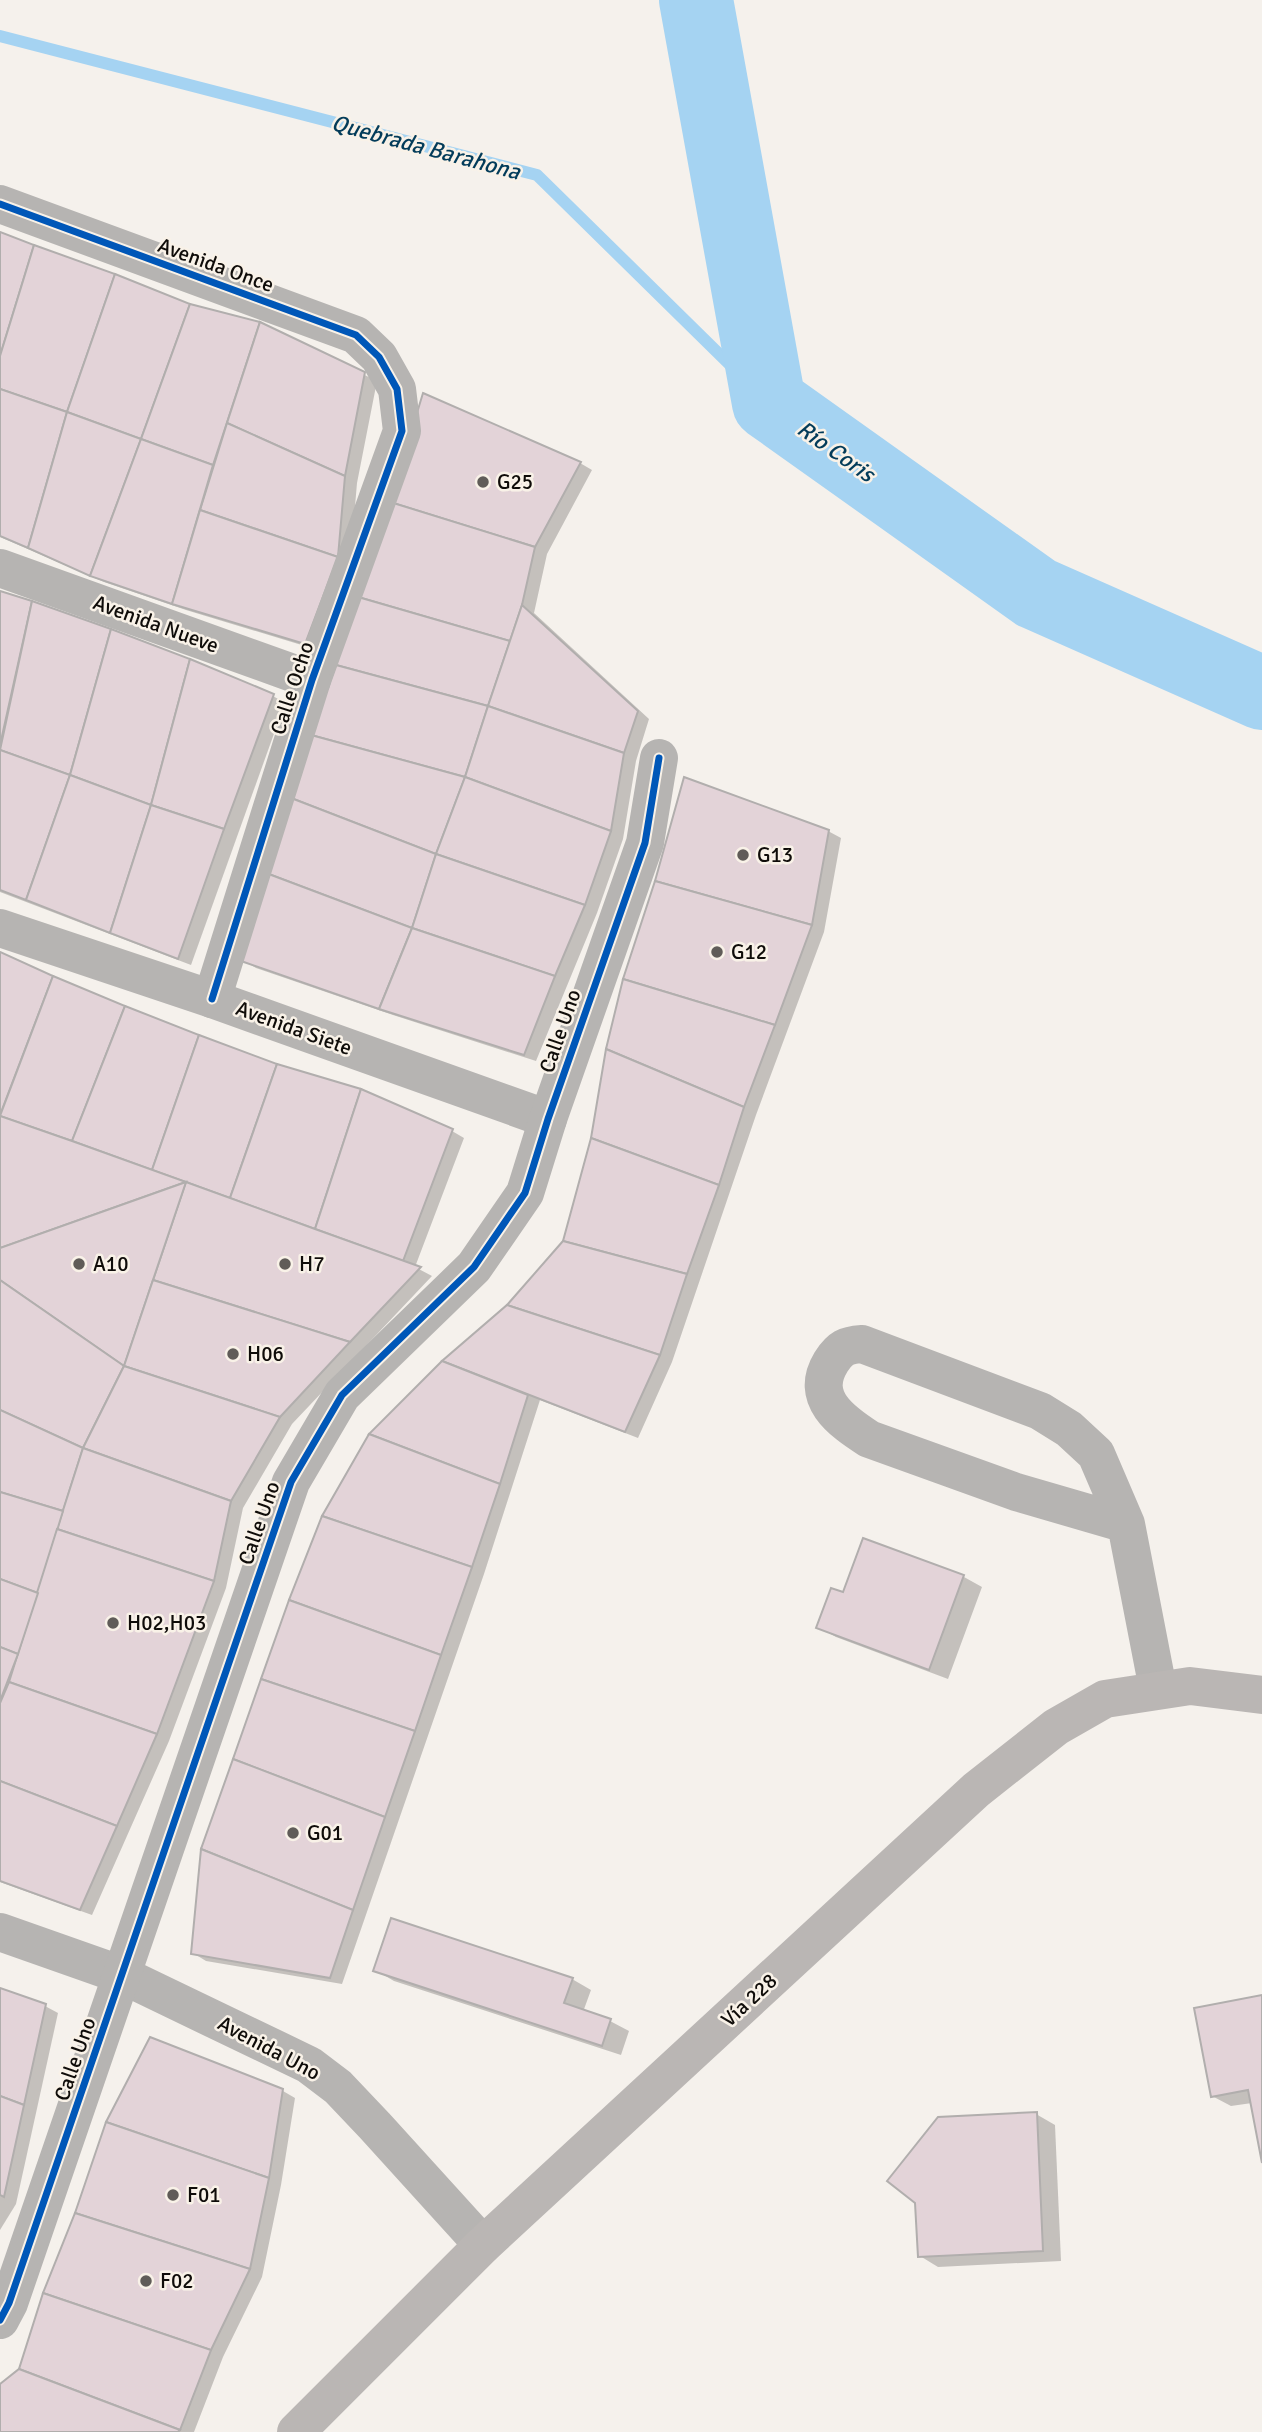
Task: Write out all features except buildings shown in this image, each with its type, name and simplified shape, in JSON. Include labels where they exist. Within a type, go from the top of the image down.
[{"type":"main road","name":"Vía 228","points":[[296,2432],[483,2245],[976,1790],[1056,1727],[1105,1699],[1157,1689],[1190,1686],[1262,1695]]},
{"type":"street","name":"Avenida Once","points":[[0,204],[356,335],[379,358],[397,389]]},
{"type":"street","name":"Calle Ocho","points":[[212,999],[312,680],[402,430],[397,389]]},
{"type":"street","name":"Avenida Nueve","points":[[0,568],[312,680]]},
{"type":"street","name":"Calle Uno","points":[[0,2320],[9,2303],[292,1482],[342,1395],[474,1266],[525,1193],[548,1119],[645,843],[659,758]]},
{"type":"street","name":"Avenida Siete","points":[[0,928],[212,999],[548,1119]]},
{"type":"street","points":[[1126,1524],[1016,1492],[869,1439],[832,1409],[823,1389],[827,1369],[839,1349],[862,1344],[1040,1411],[1069,1429],[1097,1454],[1126,1524],[1157,1689]]},
{"type":"street","name":"Avenida Uno","points":[[0,1932],[122,1976],[309,2065],[338,2087],[483,2245]]},
{"type":"waterway","name":"Río Coris","points":[[696,0],[769,403],[1036,593],[1262,693]]},
{"type":"waterway","name":"Quebrada Barahona","points":[[0,36],[537,175],[769,403]]},
{"type":"cycle path","points":[[0,204],[356,335],[379,357],[397,389],[402,431],[312,680],[212,999]]},
{"type":"cycle path","points":[[0,2320],[9,2303],[291,1482],[342,1395],[474,1267],[525,1193],[548,1119],[645,843],[659,758]]},
{"type":"place","name":"G25","points":[[483,482]]},
{"type":"place","name":"G13","points":[[743,855]]},
{"type":"place","name":"G12","points":[[717,952]]},
{"type":"place","name":"A10","points":[[79,1264]]},
{"type":"place","name":"H7","points":[[285,1264]]},
{"type":"place","name":"H06","points":[[233,1354]]},
{"type":"place","name":"H02,H03","points":[[113,1623]]},
{"type":"place","name":"G01","points":[[293,1833]]},
{"type":"place","name":"F01","points":[[173,2195]]},
{"type":"place","name":"F02","points":[[146,2281]]}]
